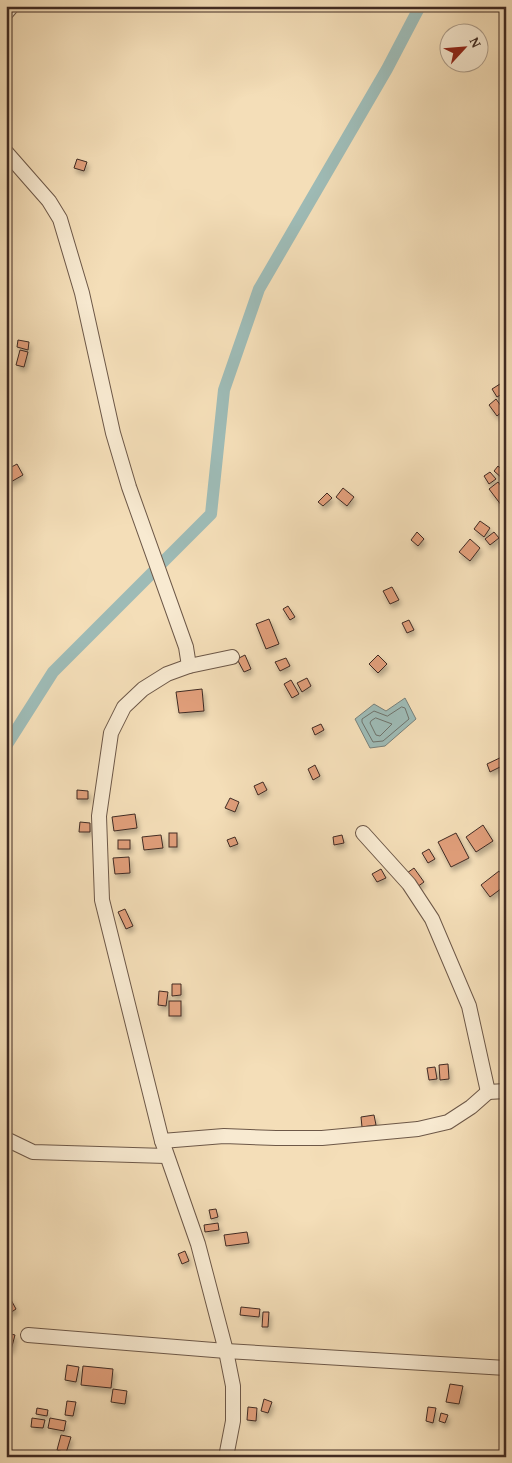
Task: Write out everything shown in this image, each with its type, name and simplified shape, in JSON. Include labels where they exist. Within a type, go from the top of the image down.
[{"type":"street","points":[[6,13],[12,6]]},
{"type":"street","points":[[6,152],[49,201],[60,219],[82,293],[113,434],[129,487],[186,647],[189,666]]},
{"type":"street","points":[[226,1457],[233,1421],[233,1386],[226,1351],[198,1244],[166,1156],[102,900],[99,816],[111,733],[124,706],[144,689],[167,674],[189,666],[232,657]]},
{"type":"street","points":[[363,833],[409,884],[432,919],[469,1006],[488,1092]]},
{"type":"street","points":[[162,1141],[224,1136],[322,1138],[418,1129],[448,1122],[488,1092],[506,1091]]},
{"type":"street","points":[[6,1139],[33,1152],[166,1156]]},
{"type":"street","points":[[28,1334],[226,1351],[506,1368]]},
{"type":"water","points":[[405,698],[416,719],[385,746],[370,748],[355,719],[374,704],[386,711]]},
{"type":"building","points":[[77,159],[87,162],[84,171],[74,168]]},
{"type":"building","points":[[18,340],[29,342],[28,350],[17,347]]},
{"type":"building","points":[[20,350],[28,352],[24,367],[16,365]]},
{"type":"building","points":[[500,384],[505,392],[497,397],[492,389]]},
{"type":"building","points":[[496,399],[504,410],[497,416],[489,405]]},
{"type":"building","points":[[17,464],[23,475],[9,483],[6,477],[6,470]]},
{"type":"building","points":[[498,466],[506,473],[503,479],[494,471]]},
{"type":"building","points":[[490,472],[496,479],[489,484],[484,476]]},
{"type":"building","points":[[498,482],[506,492],[505,510],[489,489]]},
{"type":"building","points":[[343,488],[354,497],[347,506],[336,497]]},
{"type":"building","points":[[327,493],[332,498],[323,506],[318,502]]},
{"type":"building","points":[[480,521],[490,528],[484,537],[474,529]]},
{"type":"building","points":[[417,532],[424,539],[418,546],[411,540]]},
{"type":"building","points":[[494,532],[499,538],[490,545],[485,539]]},
{"type":"building","points":[[470,539],[480,548],[470,561],[459,552]]},
{"type":"building","points":[[392,587],[399,600],[390,604],[383,591]]},
{"type":"building","points":[[288,606],[295,617],[290,620],[283,609]]},
{"type":"building","points":[[269,619],[279,644],[266,649],[256,624]]},
{"type":"building","points":[[409,620],[414,630],[407,633],[402,623]]},
{"type":"building","points":[[245,655],[251,669],[244,672],[237,659]]},
{"type":"building","points":[[378,655],[387,664],[378,673],[369,664]]},
{"type":"building","points":[[286,658],[290,666],[280,671],[275,662]]},
{"type":"building","points":[[307,678],[311,686],[302,692],[297,683]]},
{"type":"building","points":[[291,680],[299,694],[292,698],[284,684]]},
{"type":"building","points":[[202,689],[204,711],[179,713],[176,692]]},
{"type":"building","points":[[321,724],[324,730],[315,735],[312,728]]},
{"type":"building","points":[[506,755],[506,764],[490,772],[487,764]]},
{"type":"building","points":[[315,765],[320,776],[313,780],[308,769]]},
{"type":"building","points":[[263,782],[267,790],[258,795],[254,786]]},
{"type":"building","points":[[77,790],[88,791],[88,799],[77,799]]},
{"type":"building","points":[[230,798],[239,802],[235,812],[225,808]]},
{"type":"building","points":[[135,814],[137,828],[114,831],[112,817]]},
{"type":"building","points":[[80,822],[90,823],[90,832],[79,832]]},
{"type":"building","points":[[483,825],[493,841],[476,852],[466,837]]},
{"type":"building","points":[[169,833],[177,833],[177,847],[169,847]]},
{"type":"building","points":[[456,833],[469,858],[451,867],[438,842]]},
{"type":"building","points":[[161,835],[163,848],[144,850],[142,837]]},
{"type":"building","points":[[342,835],[344,843],[334,845],[333,837]]},
{"type":"building","points":[[235,837],[238,844],[230,847],[227,840]]},
{"type":"building","points":[[118,840],[130,840],[130,849],[118,849]]},
{"type":"building","points":[[429,849],[435,859],[428,863],[422,853]]},
{"type":"building","points":[[129,857],[130,873],[115,874],[113,858]]},
{"type":"building","points":[[414,868],[424,882],[417,887],[407,873]]},
{"type":"building","points":[[381,869],[386,878],[377,882],[372,874]]},
{"type":"building","points":[[499,871],[506,880],[506,885],[490,897],[481,885]]},
{"type":"building","points":[[125,909],[133,926],[126,929],[118,912]]},
{"type":"building","points":[[172,984],[181,984],[181,995],[172,996]]},
{"type":"building","points":[[159,991],[168,992],[166,1006],[158,1005]]},
{"type":"building","points":[[169,1001],[181,1001],[181,1016],[169,1016]]},
{"type":"building","points":[[448,1064],[449,1079],[440,1080],[439,1065]]},
{"type":"building","points":[[435,1067],[437,1079],[429,1080],[427,1068]]},
{"type":"building","points":[[374,1115],[376,1125],[362,1127],[361,1117]]},
{"type":"building","points":[[216,1209],[218,1217],[211,1219],[209,1210]]},
{"type":"building","points":[[218,1223],[219,1230],[205,1232],[204,1225]]},
{"type":"building","points":[[247,1232],[249,1243],[226,1246],[224,1235]]},
{"type":"building","points":[[185,1251],[189,1261],[182,1264],[178,1254]]},
{"type":"building","points":[[10,1298],[16,1309],[10,1313],[6,1308],[6,1301]]},
{"type":"building","points":[[241,1307],[260,1309],[259,1317],[240,1315]]},
{"type":"building","points":[[263,1312],[269,1312],[268,1327],[262,1327]]},
{"type":"building","points":[[7,1333],[15,1335],[11,1350],[6,1349]]},
{"type":"building","points":[[67,1365],[79,1367],[76,1382],[65,1380]]},
{"type":"building","points":[[83,1366],[113,1369],[111,1388],[81,1385]]},
{"type":"building","points":[[450,1384],[463,1386],[459,1404],[446,1402]]},
{"type":"building","points":[[113,1389],[127,1391],[125,1404],[111,1402]]},
{"type":"building","points":[[264,1399],[272,1402],[268,1413],[261,1411]]},
{"type":"building","points":[[67,1401],[76,1402],[73,1416],[65,1415]]},
{"type":"building","points":[[248,1407],[257,1408],[256,1421],[247,1420]]},
{"type":"building","points":[[428,1407],[436,1408],[433,1423],[426,1421]]},
{"type":"building","points":[[37,1408],[48,1410],[47,1416],[36,1414]]},
{"type":"building","points":[[441,1413],[448,1415],[445,1423],[439,1421]]},
{"type":"building","points":[[32,1418],[45,1420],[43,1428],[31,1427]]},
{"type":"building","points":[[50,1418],[66,1421],[64,1431],[48,1428]]},
{"type":"building","points":[[61,1435],[71,1437],[66,1453],[57,1450]]},
{"type":"waterway","points":[[6,746],[53,672],[211,514],[224,390],[259,289],[387,69],[420,6]]}]
